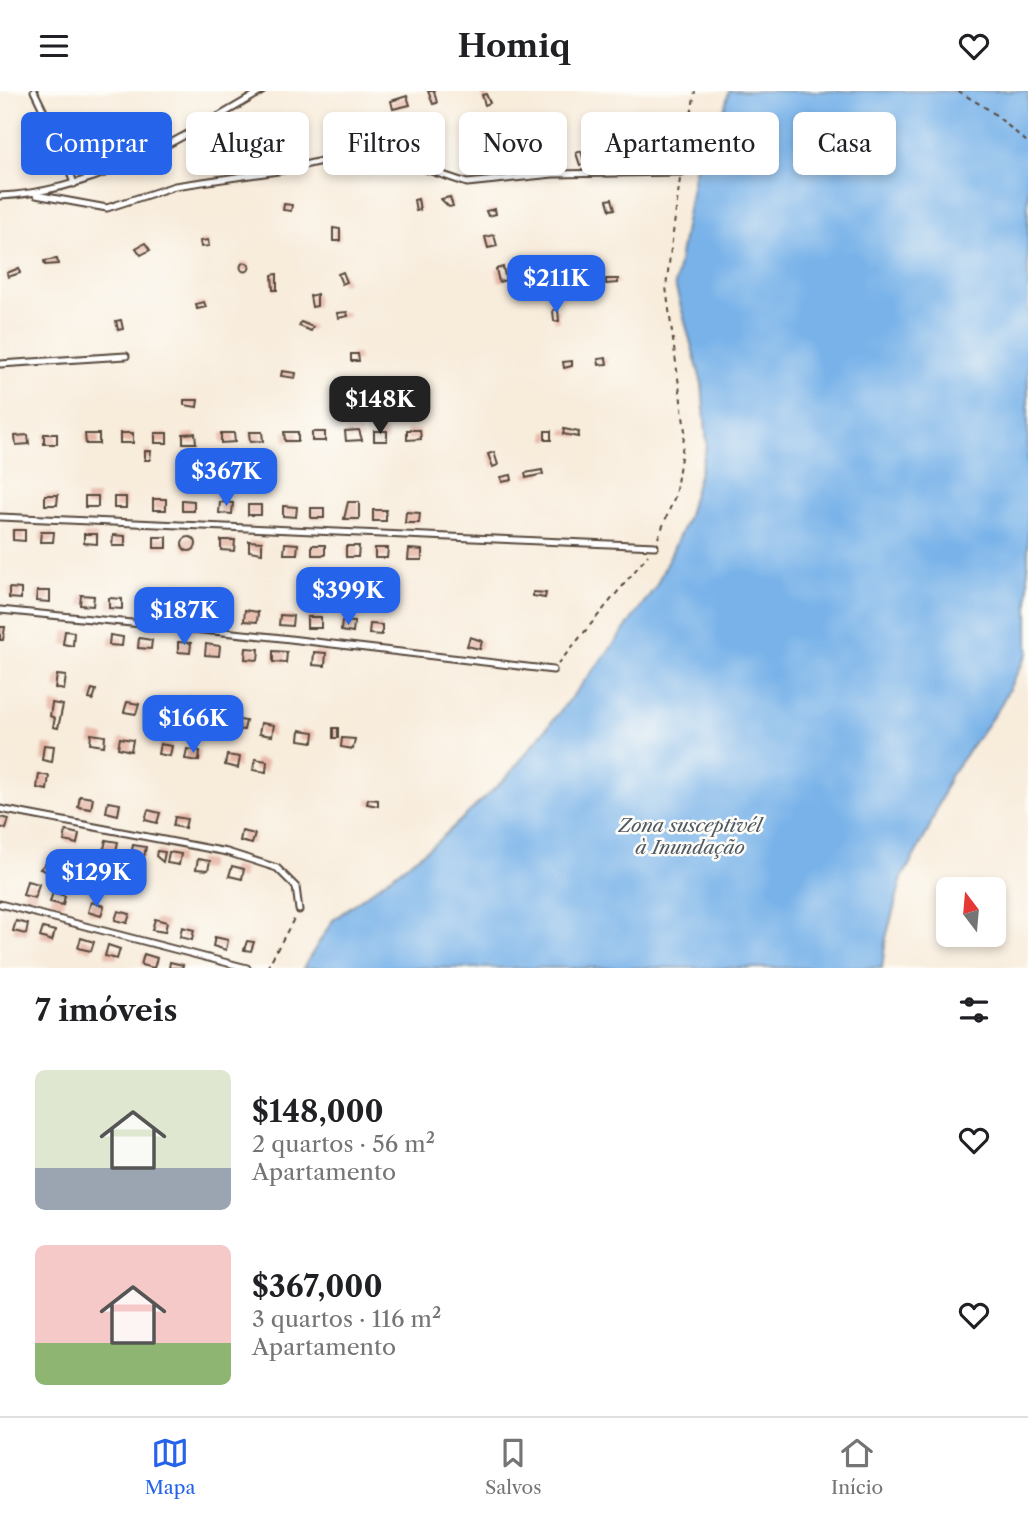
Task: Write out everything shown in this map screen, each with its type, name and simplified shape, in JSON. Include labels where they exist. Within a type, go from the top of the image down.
[{"type":"lane","points":[[34,91],[64,153],[74,184]]},
{"type":"lane","points":[[36,195],[74,184],[176,142],[262,91]]},
{"type":"lane","points":[[0,196],[36,195],[107,208],[174,186],[278,171],[343,156],[389,157],[467,183],[581,174]]},
{"type":"lane","points":[[0,364],[126,356]]},
{"type":"lane","points":[[0,517],[654,546]]},
{"type":"lane","points":[[0,610],[274,637],[553,670]]},
{"type":"lane","points":[[0,809],[227,852],[277,868],[296,887],[299,910]]},
{"type":"lane","points":[[0,904],[247,968]]},
{"type":"path","points":[[692,112],[695,91]]},
{"type":"path","points":[[958,91],[990,111],[1028,143]]},
{"type":"path","points":[[553,670],[639,570],[654,546],[675,496],[684,444],[666,287],[682,175]]},
{"type":"path","points":[[267,968],[299,910]]},
{"type":"water","name":"Zona susceptivél à Inundação","points":[[729,91],[1028,91],[1028,653],[999,708],[950,776],[928,831],[902,878],[886,938],[882,968],[303,968],[333,920],[437,842],[507,777],[608,652],[656,586],[687,519],[707,445],[702,384],[675,285],[694,175],[779,175],[779,112],[724,112]]},
{"type":"building","points":[[428,91],[434,91],[437,103],[433,104]]},
{"type":"building","points":[[486,94],[490,103],[485,105],[482,95]]},
{"type":"building","points":[[407,96],[410,105],[393,109],[391,101]]},
{"type":"building","points":[[581,151],[581,165],[580,165],[576,153]]},
{"type":"building","points":[[450,197],[453,206],[449,207],[441,199]]},
{"type":"building","points":[[418,199],[420,210],[416,211],[414,200]]},
{"type":"building","points":[[612,199],[615,209],[610,210],[607,200]]},
{"type":"building","points":[[284,204],[292,205],[291,211],[283,210]]},
{"type":"building","points":[[495,209],[496,214],[488,216],[486,211]]},
{"type":"building","points":[[333,228],[340,229],[340,241],[333,241]]},
{"type":"building","points":[[494,235],[497,246],[488,248],[485,237]]},
{"type":"building","points":[[208,240],[209,246],[201,247],[200,241]]},
{"type":"building","points":[[145,243],[150,250],[141,255],[136,248]]},
{"type":"building","points":[[57,259],[58,264],[45,265],[44,261]]},
{"type":"building","points":[[245,263],[249,267],[245,271],[241,267]]},
{"type":"building","points":[[503,267],[506,280],[499,282],[496,269]]},
{"type":"building","points":[[19,268],[20,273],[8,277],[7,273]]},
{"type":"building","points":[[343,272],[347,282],[342,284],[338,274]]},
{"type":"building","points":[[552,272],[552,277],[534,279],[533,273]]},
{"type":"building","points":[[277,274],[277,290],[273,290],[272,275]]},
{"type":"building","points":[[606,279],[618,279],[618,283],[606,284]]},
{"type":"building","points":[[317,294],[317,306],[312,307],[310,296]]},
{"type":"building","points":[[204,302],[206,307],[197,309],[196,304]]},
{"type":"building","points":[[558,309],[559,321],[554,321],[553,310]]},
{"type":"building","points":[[347,312],[348,316],[338,318],[337,313]]},
{"type":"building","points":[[121,320],[123,329],[118,330],[116,321]]},
{"type":"building","points":[[301,322],[313,327],[311,331],[299,326]]},
{"type":"building","points":[[351,354],[358,354],[359,361],[351,361]]},
{"type":"building","points":[[606,358],[607,364],[599,365],[598,359]]},
{"type":"building","points":[[572,361],[572,366],[564,368],[563,362]]},
{"type":"building","points":[[282,371],[296,373],[295,378],[281,376]]},
{"type":"building","points":[[411,390],[416,390],[416,400],[411,400]]},
{"type":"building","points":[[184,400],[198,400],[197,407],[184,405]]},
{"type":"building","points":[[564,429],[579,432],[578,437],[563,434]]},
{"type":"building","points":[[359,430],[362,440],[346,441],[345,431]]},
{"type":"building","points":[[407,430],[420,430],[421,439],[407,440]]},
{"type":"building","points":[[374,431],[387,431],[387,441],[374,441]]},
{"type":"building","points":[[545,431],[551,431],[551,440],[545,440]]},
{"type":"building","points":[[249,432],[262,432],[263,441],[250,442]]},
{"type":"building","points":[[284,432],[298,432],[298,441],[285,441]]},
{"type":"building","points":[[312,432],[325,432],[325,441],[312,441]]},
{"type":"building","points":[[120,433],[133,433],[133,443],[120,443]]},
{"type":"building","points":[[155,433],[167,433],[167,443],[155,443]]},
{"type":"building","points":[[195,433],[196,443],[183,443],[183,434]]},
{"type":"building","points":[[221,433],[234,433],[235,442],[221,443]]},
{"type":"building","points":[[44,434],[57,434],[57,444],[44,444]]},
{"type":"building","points":[[85,434],[99,434],[99,444],[86,444]]},
{"type":"building","points":[[28,435],[29,444],[16,445],[15,436]]},
{"type":"building","points":[[145,451],[151,451],[150,460],[145,460]]},
{"type":"building","points":[[494,452],[498,465],[493,467],[488,454]]},
{"type":"building","points":[[542,470],[543,474],[526,478],[525,473]]},
{"type":"building","points":[[253,472],[254,477],[245,479],[245,473]]},
{"type":"building","points":[[511,475],[512,480],[502,482],[501,477]]},
{"type":"building","points":[[45,495],[58,495],[57,505],[45,505]]},
{"type":"building","points":[[85,496],[98,496],[98,507],[85,507]]},
{"type":"building","points":[[114,497],[126,497],[126,508],[114,508]]},
{"type":"building","points":[[153,499],[166,499],[166,510],[153,510]]},
{"type":"building","points":[[182,500],[194,501],[194,511],[182,511]]},
{"type":"building","points":[[220,502],[233,503],[232,514],[219,513]]},
{"type":"building","points":[[348,502],[359,502],[359,519],[344,519]]},
{"type":"building","points":[[248,505],[261,505],[261,515],[248,515]]},
{"type":"building","points":[[283,506],[297,507],[296,517],[283,516]]},
{"type":"building","points":[[311,508],[324,508],[324,518],[311,518]]},
{"type":"building","points":[[373,510],[386,510],[386,521],[373,521]]},
{"type":"building","points":[[406,512],[420,513],[419,523],[405,523]]},
{"type":"building","points":[[13,530],[25,530],[25,541],[13,540]]},
{"type":"building","points":[[41,532],[54,532],[53,542],[40,542]]},
{"type":"building","points":[[84,534],[97,534],[97,544],[84,543]]},
{"type":"building","points":[[113,535],[125,536],[125,546],[112,546]]},
{"type":"building","points":[[154,537],[167,537],[167,548],[154,548]]},
{"type":"building","points":[[186,537],[192,537],[196,544],[192,551],[186,551],[182,547],[182,541]]},
{"type":"building","points":[[221,540],[235,540],[234,551],[221,550]]},
{"type":"building","points":[[249,541],[262,542],[262,553],[249,551]]},
{"type":"building","points":[[285,543],[298,544],[297,554],[284,554]]},
{"type":"building","points":[[312,545],[325,545],[325,555],[312,555]]},
{"type":"building","points":[[346,546],[359,546],[358,557],[346,557]]},
{"type":"building","points":[[375,548],[388,548],[387,558],[375,558]]},
{"type":"building","points":[[409,549],[422,550],[422,560],[408,560]]},
{"type":"building","points":[[9,588],[21,589],[21,599],[9,598]]},
{"type":"building","points":[[37,591],[50,591],[50,602],[36,601]]},
{"type":"building","points":[[533,592],[546,593],[545,598],[533,596]]},
{"type":"building","points":[[81,595],[94,596],[93,606],[80,605]]},
{"type":"building","points":[[109,598],[122,599],[122,609],[109,608]]},
{"type":"building","points":[[151,601],[164,602],[163,613],[150,612]]},
{"type":"building","points":[[179,604],[191,605],[190,616],[178,615]]},
{"type":"building","points":[[216,608],[230,609],[229,620],[215,619]]},
{"type":"building","points":[[245,610],[258,612],[257,622],[244,621]]},
{"type":"building","points":[[280,615],[293,616],[292,626],[279,625]]},
{"type":"building","points":[[307,617],[321,617],[321,628],[307,628]]},
{"type":"building","points":[[342,621],[354,622],[353,633],[341,631]]},
{"type":"building","points":[[370,624],[382,625],[382,635],[369,634]]},
{"type":"building","points":[[0,627],[5,627],[3,640],[0,640]]},
{"type":"building","points":[[65,631],[74,632],[73,646],[63,644]]},
{"type":"building","points":[[110,635],[123,637],[122,646],[109,645]]},
{"type":"building","points":[[470,637],[482,641],[480,649],[467,646]]},
{"type":"building","points":[[139,638],[152,640],[151,649],[138,648]]},
{"type":"building","points":[[178,642],[191,643],[190,653],[178,652]]},
{"type":"building","points":[[206,644],[220,646],[219,656],[205,655]]},
{"type":"building","points":[[246,648],[259,649],[258,660],[245,659]]},
{"type":"building","points":[[273,651],[287,652],[286,663],[273,662]]},
{"type":"building","points":[[314,652],[326,653],[325,666],[313,665]]},
{"type":"building","points":[[57,675],[66,676],[64,690],[55,688]]},
{"type":"building","points":[[92,689],[96,690],[93,700],[89,699]]},
{"type":"building","points":[[127,702],[139,704],[136,714],[124,712]]},
{"type":"building","points":[[52,703],[63,705],[58,728],[53,727],[55,718],[50,716]]},
{"type":"building","points":[[166,708],[179,710],[177,720],[164,718]]},
{"type":"building","points":[[194,712],[207,715],[209,725],[192,723]]},
{"type":"building","points":[[233,719],[246,721],[244,730],[231,729]]},
{"type":"building","points":[[261,723],[274,725],[272,736],[259,734]]},
{"type":"building","points":[[333,728],[338,728],[338,738],[333,738]]},
{"type":"building","points":[[300,730],[314,732],[313,742],[299,740]]},
{"type":"building","points":[[91,734],[105,736],[104,746],[90,744]]},
{"type":"building","points":[[120,738],[133,740],[131,751],[118,748]]},
{"type":"building","points":[[342,738],[355,739],[353,749],[341,747]]},
{"type":"building","points":[[160,744],[172,746],[170,756],[158,754]]},
{"type":"building","points":[[44,745],[54,746],[52,762],[42,760]]},
{"type":"building","points":[[187,749],[200,751],[199,761],[185,759]]},
{"type":"building","points":[[227,755],[240,757],[238,768],[225,765]]},
{"type":"building","points":[[255,759],[267,761],[266,772],[253,770]]},
{"type":"building","points":[[39,774],[49,776],[47,790],[37,788]]},
{"type":"building","points":[[80,796],[93,798],[91,809],[78,807]]},
{"type":"building","points":[[368,799],[378,800],[378,806],[367,804]]},
{"type":"building","points":[[108,802],[120,804],[118,815],[106,812]]},
{"type":"building","points":[[148,810],[160,813],[157,823],[145,820]]},
{"type":"building","points":[[0,817],[9,819],[6,829],[0,827]]},
{"type":"building","points":[[175,817],[187,819],[185,828],[173,826]]},
{"type":"building","points":[[66,831],[79,834],[77,844],[64,841]]},
{"type":"building","points":[[242,831],[255,834],[252,844],[240,841]]},
{"type":"building","points":[[106,840],[118,842],[116,851],[104,849]]},
{"type":"building","points":[[133,845],[146,847],[144,857],[131,855]]},
{"type":"building","points":[[157,851],[165,852],[163,862],[156,856]]},
{"type":"building","points":[[169,852],[181,854],[179,865],[167,863]]},
{"type":"building","points":[[198,859],[210,861],[208,870],[196,869]]},
{"type":"building","points":[[45,864],[50,865],[48,872],[40,869]]},
{"type":"building","points":[[232,866],[244,869],[242,879],[229,876]]},
{"type":"building","points":[[27,881],[39,884],[35,898],[23,895]]},
{"type":"building","points":[[53,892],[65,896],[63,905],[50,902]]},
{"type":"building","points":[[91,902],[104,906],[101,916],[88,912]]},
{"type":"building","points":[[118,911],[130,914],[127,923],[115,920]]},
{"type":"building","points":[[155,919],[167,922],[165,932],[152,930]]},
{"type":"building","points":[[16,921],[28,924],[26,934],[13,931]]},
{"type":"building","points":[[182,927],[194,930],[192,940],[180,937]]},
{"type":"building","points":[[43,928],[55,931],[52,941],[40,937]]},
{"type":"building","points":[[215,937],[228,940],[226,950],[213,946]]},
{"type":"building","points":[[81,938],[94,942],[91,951],[78,948]]},
{"type":"building","points":[[247,941],[254,942],[251,951],[244,950]]},
{"type":"building","points":[[108,945],[120,949],[117,959],[105,956]]},
{"type":"building","points":[[144,954],[157,958],[154,968],[141,965]]},
{"type":"building","points":[[170,962],[183,965],[182,968],[169,968]]}]
